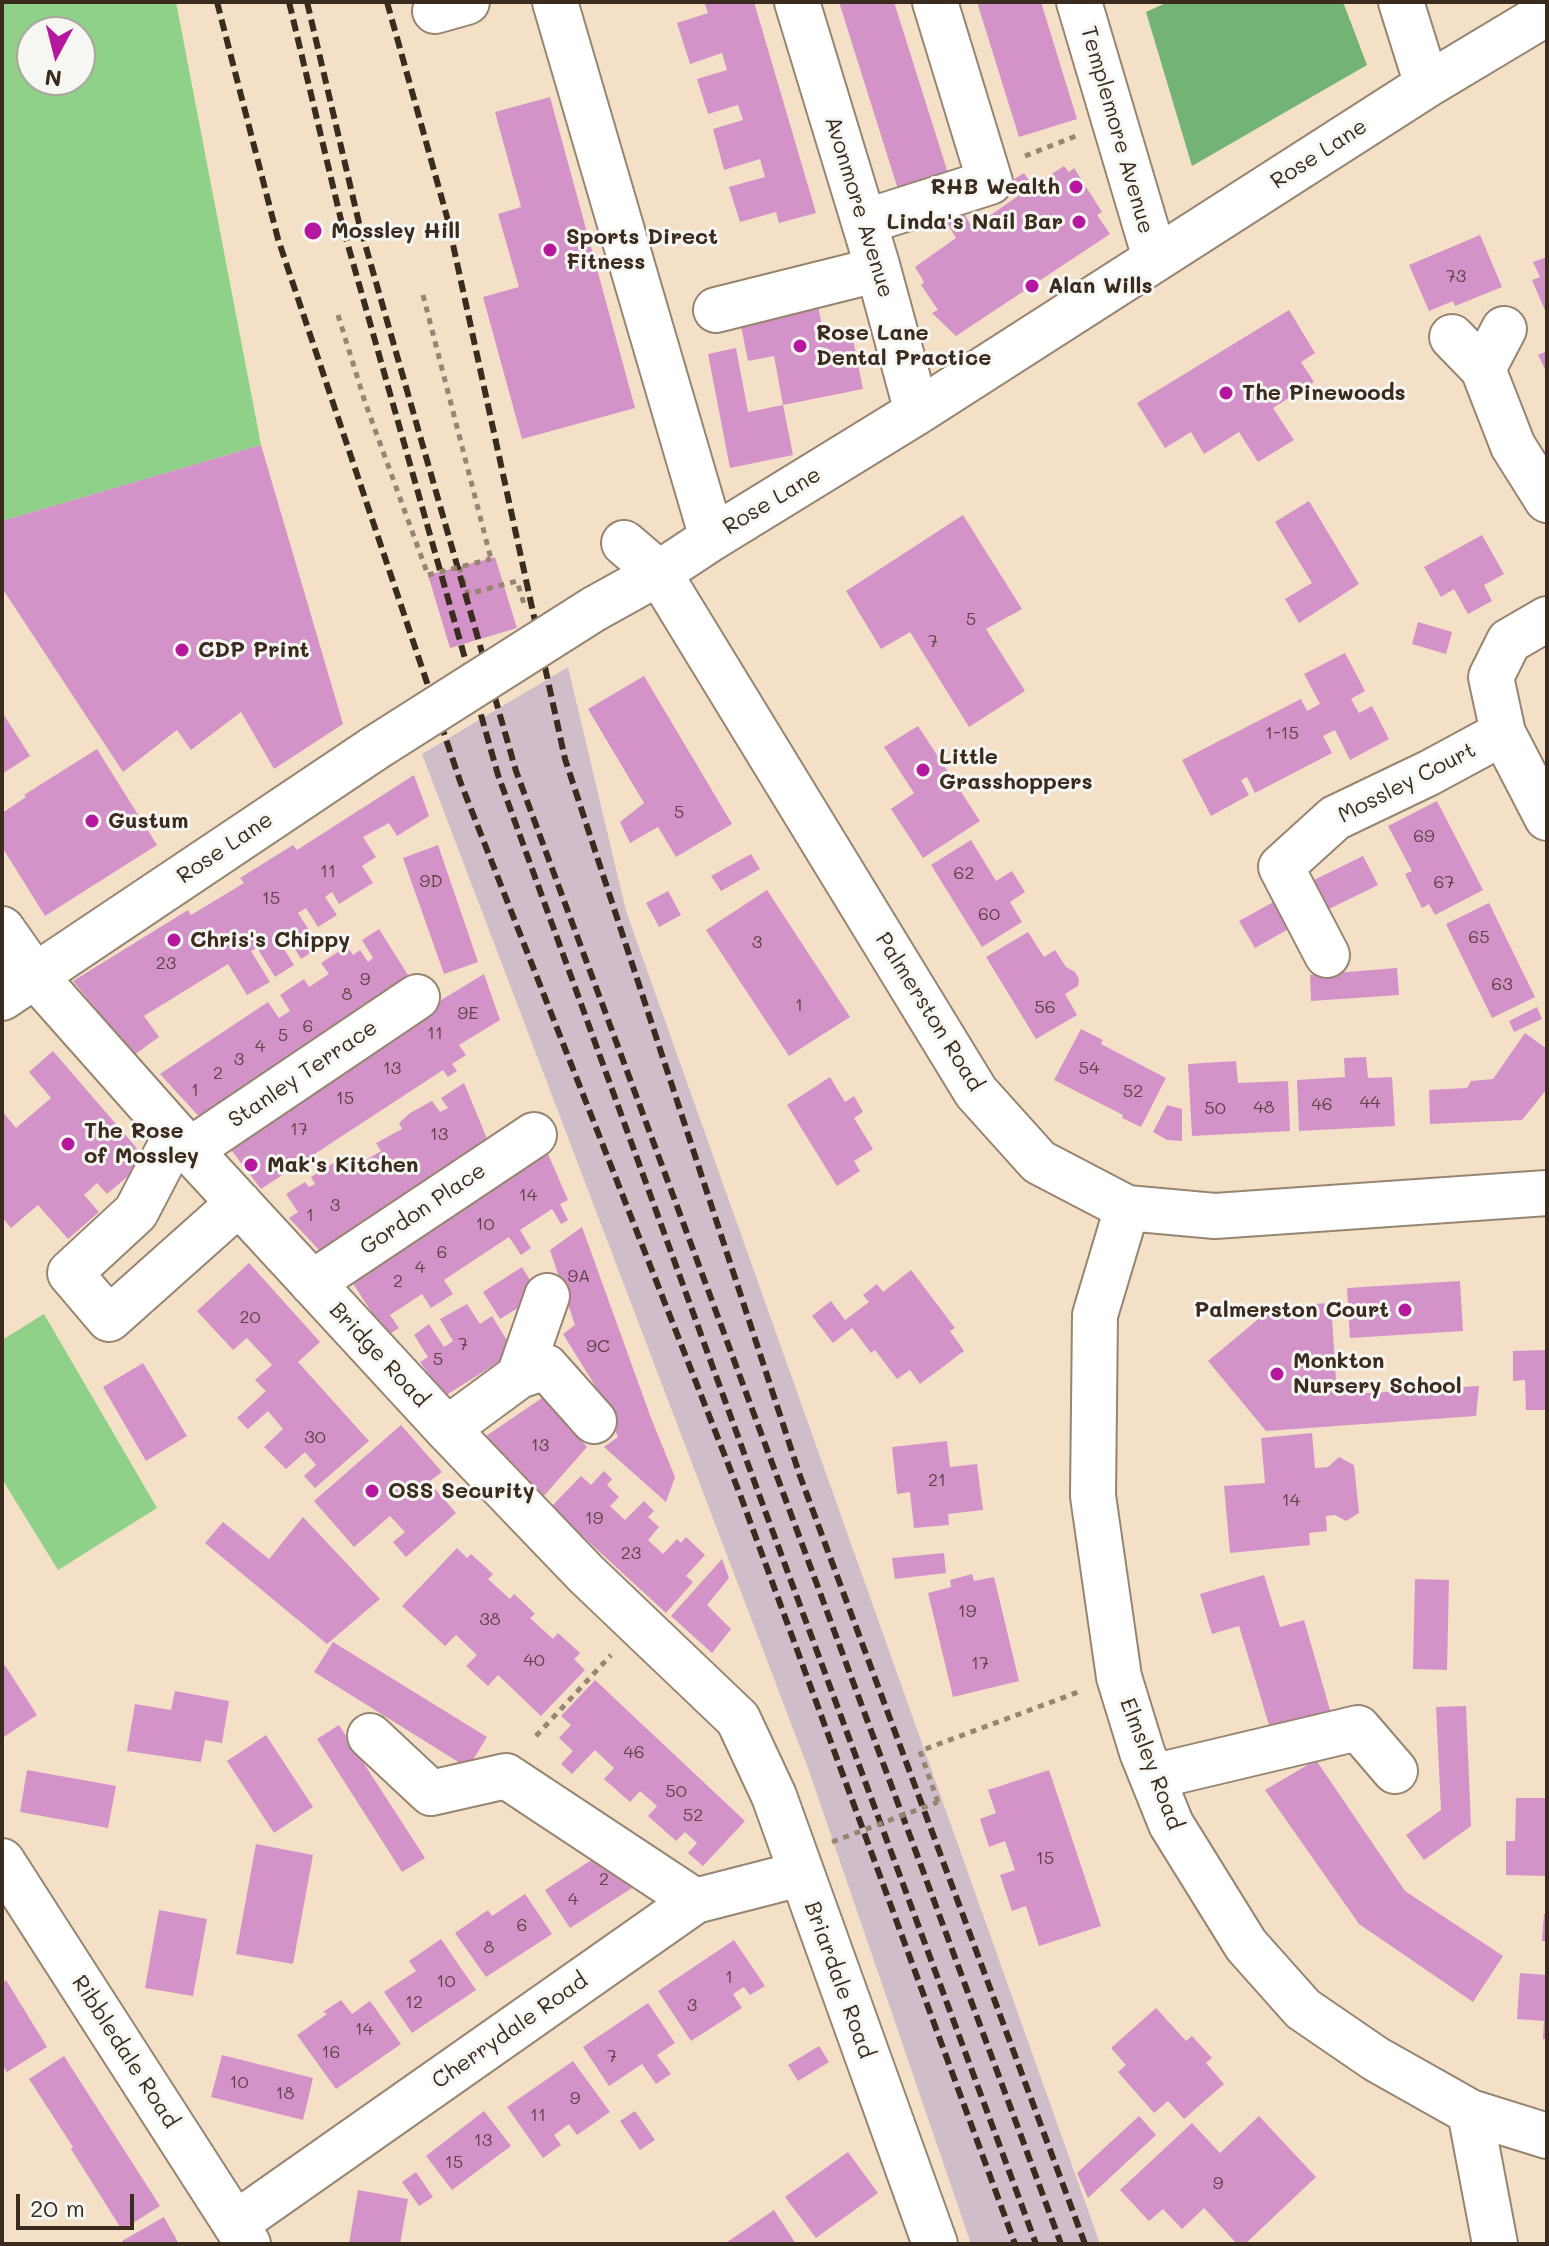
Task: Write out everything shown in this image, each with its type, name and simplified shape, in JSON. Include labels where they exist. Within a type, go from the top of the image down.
[{"type":"street","points":[[555,2],[712,538]]},
{"type":"street","name":"Avonmore Avenue","points":[[797,2],[877,265],[917,412]]},
{"type":"street","points":[[864,222],[990,182],[935,2]]},
{"type":"street","name":"Templemore Avenue","points":[[1079,2],[1155,258]]},
{"type":"street","points":[[1401,2],[1427,85]]},
{"type":"street","name":"Rose Lane","points":[[18,987],[375,748],[594,609],[659,573],[917,412],[1427,85],[1547,13]]},
{"type":"street","points":[[716,310],[856,275],[877,265]]},
{"type":"street","points":[[1483,369],[1504,329]]},
{"type":"street","points":[[1452,337],[1483,369],[1513,446],[1547,500]]},
{"type":"street","name":"Palmerston Road","points":[[624,543],[659,573],[976,1092],[1039,1162],[1127,1208],[1215,1216],[1497,1212],[1547,1193]]},
{"type":"street","points":[[1547,619],[1509,641],[1491,677],[1503,733],[1547,818]]},
{"type":"street","name":"Mossley Court","points":[[1327,955],[1281,867],[1335,818],[1503,733]]},
{"type":"street","name":"Bridge Road","points":[[2,929],[18,987],[183,1143],[447,1429],[586,1574],[738,1719]]},
{"type":"street","name":"Stanley Terrace","points":[[183,1143],[417,997]]},
{"type":"street","name":"Gordon Place","points":[[312,1283],[534,1135]]},
{"type":"street","points":[[183,1143],[136,1212],[70,1273],[109,1319],[239,1203]]},
{"type":"street","name":"Elmsley Road","points":[[1127,1208],[1095,1315],[1093,1496],[1119,1677],[1142,1752],[1171,1824],[1246,1945],[1303,2009],[1376,2059],[1470,2112],[1547,2136]]},
{"type":"street","points":[[519,1376],[547,1296]]},
{"type":"street","points":[[447,1429],[519,1376],[546,1367],[594,1421]]},
{"type":"street","name":"Briardale Road","points":[[738,1719],[774,1796],[921,2238]]},
{"type":"street","points":[[1152,1777],[1358,1728],[1395,1771]]},
{"type":"street","points":[[370,1736],[431,1793],[506,1776],[695,1901]]},
{"type":"street","name":"Ribbledale Road","points":[[2,1861],[242,2234]]},
{"type":"street","name":"Cherrydale Road","points":[[242,2234],[695,1901],[800,1874]]},
{"type":"street","points":[[1470,2112],[1495,2244]]},
{"type":"path","points":[[990,182],[1016,159],[1115,121]]},
{"type":"path","points":[[338,315],[365,402],[428,575],[491,559],[423,295]]},
{"type":"path","points":[[459,567],[468,594],[524,579]]},
{"type":"path","points":[[517,581],[525,607]]},
{"type":"path","points":[[536,1736],[639,1625]]},
{"type":"path","points":[[832,1842],[938,1802],[920,1751],[1119,1677]]},
{"type":"shaded area","points":[[568,667],[626,911],[1100,2244],[971,2244],[808,1768],[422,754]]},
{"type":"green space","points":[[2,2],[176,2],[261,445],[2,521]]},
{"type":"green space","points":[[1168,2],[1343,2],[1367,65],[1192,166],[1146,12]]},
{"type":"green space","points":[[44,1314],[157,1508],[58,1570],[2,1479],[2,1340]]},
{"type":"building","points":[[704,2],[754,2],[816,213],[779,223],[776,212],[740,222],[729,187],[765,177],[760,159],[724,170],[713,129],[743,120],[738,105],[708,114],[697,79],[727,70],[722,53],[690,64],[677,23],[708,13]]},
{"type":"building","points":[[839,2],[894,2],[952,186],[902,202]]},
{"type":"building","points":[[977,2],[1041,2],[1077,119],[1019,137]]},
{"type":"building","name":"Sports Direct Fitness","points":[[550,97],[635,408],[522,439],[483,297],[519,287],[498,214],[521,207],[495,112]]},
{"type":"building","points":[[1064,166],[1069,172],[1074,168],[1102,212],[1097,215],[1110,234],[956,336],[932,313],[938,310],[921,285],[924,282],[915,267],[956,238],[947,223],[964,213],[972,228],[1018,196],[1008,183],[1024,173],[1033,186]]},
{"type":"building","points":[[1480,235],[1502,287],[1455,306],[1453,301],[1429,311],[1409,265]]},
{"type":"building","points":[[1547,257],[1547,315],[1532,280],[1540,277],[1533,262]]},
{"type":"building","name":"Rose Lane Dental Practice","points":[[817,301],[824,335],[851,330],[863,389],[783,405],[774,356],[748,361],[739,316]]},
{"type":"building","name":"The Pinewoods","points":[[1289,310],[1315,353],[1301,362],[1314,382],[1273,408],[1294,440],[1258,462],[1239,432],[1204,454],[1191,432],[1165,448],[1137,403]]},
{"type":"building","points":[[736,348],[748,412],[783,405],[793,455],[730,468],[708,354]]},
{"type":"building","points":[[1547,351],[1547,373],[1538,355]]},
{"type":"building","name":"CDP Print","points":[[261,445],[343,724],[274,769],[241,712],[191,750],[177,730],[123,772],[2,588],[2,521]]},
{"type":"building","points":[[1309,501],[1359,584],[1299,623],[1285,599],[1312,583],[1275,522]]},
{"type":"building","points":[[963,515],[1022,609],[986,629],[1025,691],[969,727],[910,632],[881,649],[846,591]]},
{"type":"building","points":[[1482,535],[1504,574],[1484,585],[1492,601],[1468,614],[1454,589],[1441,597],[1424,567]]},
{"type":"building","points":[[495,557],[517,628],[450,648],[428,575]]},
{"type":"building","points":[[1418,622],[1452,632],[1446,654],[1412,644]]},
{"type":"building","points":[[1345,653],[1365,691],[1351,699],[1359,713],[1372,706],[1389,739],[1350,760],[1335,730],[1323,736],[1332,753],[1255,793],[1247,777],[1241,780],[1249,795],[1211,816],[1182,760],[1301,699],[1307,711],[1320,704],[1304,674]]},
{"type":"building","points":[[644,676],[732,824],[676,857],[658,827],[630,843],[620,822],[644,803],[588,709]]},
{"type":"building","points":[[2,712],[30,756],[2,774]]},
{"type":"building","name":"Little Grasshoppers","points":[[918,726],[980,821],[923,858],[891,809],[914,793],[884,747]]},
{"type":"building","name":"Gustum","points":[[97,749],[157,845],[45,916],[2,847],[2,813],[26,797],[24,795]]},
{"type":"building","points":[[414,775],[429,816],[397,836],[389,823],[363,837],[376,857],[362,866],[373,883],[339,904],[332,892],[325,897],[337,915],[318,927],[306,908],[298,913],[320,947],[301,959],[284,931],[276,936],[294,965],[275,977],[257,948],[251,951],[270,982],[247,995],[228,964],[144,1016],[159,1037],[134,1055],[73,981],[188,910],[191,915],[244,883],[240,878],[293,845],[297,850]]},
{"type":"building","points":[[1437,801],[1483,890],[1435,915],[1429,904],[1422,908],[1405,874],[1412,871],[1388,826]]},
{"type":"building","points":[[971,840],[996,881],[1012,871],[1025,892],[1010,902],[1022,922],[982,947],[931,865]]},
{"type":"building","points":[[438,845],[478,962],[444,974],[403,858]]},
{"type":"building","points":[[751,854],[760,869],[721,891],[711,876]]},
{"type":"building","points":[[1363,856],[1378,885],[1329,909],[1314,880]]},
{"type":"building","points":[[767,890],[850,1017],[789,1056],[706,930]]},
{"type":"building","points":[[668,891],[681,915],[659,927],[646,903]]},
{"type":"building","points":[[1277,900],[1292,927],[1255,948],[1239,921]]},
{"type":"building","points":[[1489,903],[1535,997],[1492,1018],[1446,924]]},
{"type":"building","points":[[379,929],[413,983],[203,1121],[160,1074],[268,1002],[279,1018],[290,1011],[280,995],[304,979],[309,987],[329,974],[321,963],[347,946],[353,955],[360,950],[368,962],[373,958],[362,940]]},
{"type":"building","points":[[1028,932],[1044,957],[1055,950],[1079,979],[1078,986],[1065,994],[1077,1015],[1036,1039],[986,957]]},
{"type":"building","points":[[1397,968],[1399,995],[1311,1001],[1310,975]]},
{"type":"building","points":[[484,974],[500,1020],[459,1045],[466,1055],[452,1064],[457,1071],[448,1077],[443,1070],[261,1189],[225,1142]]},
{"type":"building","points":[[1537,1007],[1542,1019],[1514,1032],[1509,1021]]},
{"type":"building","points":[[1081,1029],[1103,1040],[1101,1044],[1166,1078],[1141,1127],[1054,1080]]},
{"type":"building","points":[[1525,1033],[1547,1049],[1547,1089],[1522,1120],[1430,1124],[1429,1090],[1467,1088],[1471,1081],[1493,1079]]},
{"type":"building","name":"The Rose of Mossley","points":[[53,1051],[147,1160],[107,1194],[97,1183],[84,1195],[99,1212],[68,1239],[38,1205],[11,1228],[2,1217],[2,1111],[16,1128],[51,1098],[29,1072]]},
{"type":"building","points":[[1366,1057],[1368,1078],[1392,1077],[1395,1126],[1299,1131],[1297,1080],[1345,1077],[1344,1058]]},
{"type":"building","points":[[1236,1061],[1238,1083],[1288,1081],[1290,1131],[1192,1136],[1188,1064]]},
{"type":"building","points":[[830,1077],[845,1102],[854,1096],[863,1112],[854,1118],[873,1149],[854,1161],[860,1171],[837,1186],[787,1105]]},
{"type":"building","points":[[464,1083],[488,1141],[320,1251],[289,1218],[298,1212],[286,1194],[305,1182],[309,1187],[315,1184],[311,1177],[348,1154],[355,1167],[381,1151],[376,1143],[402,1129],[399,1123],[410,1113],[432,1101],[440,1112],[448,1108],[441,1098]]},
{"type":"building","points":[[1167,1105],[1182,1109],[1182,1141],[1167,1140],[1153,1132]]},
{"type":"building","points":[[548,1154],[568,1200],[560,1204],[568,1220],[561,1224],[552,1209],[520,1230],[531,1248],[521,1255],[509,1237],[444,1280],[453,1294],[431,1308],[422,1294],[390,1315],[399,1328],[387,1336],[352,1282]]},
{"type":"building","points":[[582,1227],[675,1477],[666,1502],[604,1447],[618,1437],[594,1384],[563,1334],[575,1325],[550,1250]]},
{"type":"building","points":[[249,1263],[320,1342],[298,1362],[369,1441],[315,1488],[304,1476],[316,1465],[305,1452],[286,1469],[264,1447],[283,1429],[268,1411],[248,1429],[237,1418],[266,1391],[255,1380],[272,1365],[247,1338],[233,1350],[197,1311]]},
{"type":"building","points":[[522,1267],[539,1295],[500,1319],[483,1292]]},
{"type":"building","points":[[911,1270],[955,1328],[950,1331],[964,1351],[920,1384],[910,1370],[897,1379],[875,1350],[871,1353],[852,1328],[833,1343],[812,1316],[831,1301],[845,1320],[869,1302],[863,1295],[877,1284],[883,1292]]},
{"type":"building","name":"Palmerston Court","points":[[1460,1281],[1463,1331],[1350,1338],[1347,1288]]},
{"type":"building","name":"Monkton Nursery School","points":[[1331,1303],[1337,1395],[1479,1386],[1476,1416],[1266,1431],[1208,1361],[1274,1306]]},
{"type":"building","points":[[467,1304],[480,1324],[492,1316],[514,1352],[445,1396],[420,1362],[428,1357],[414,1335],[429,1324],[444,1347],[453,1341],[440,1319]]},
{"type":"building","points":[[1547,1350],[1547,1410],[1526,1410],[1525,1380],[1513,1381],[1513,1351]]},
{"type":"building","points":[[143,1363],[187,1436],[146,1461],[103,1387]]},
{"type":"building","points":[[545,1396],[587,1447],[543,1497],[486,1436]]},
{"type":"building","name":"OSS Security","points":[[401,1425],[442,1472],[429,1482],[456,1513],[406,1557],[393,1542],[405,1532],[390,1516],[354,1547],[314,1501]]},
{"type":"building","points":[[1312,1433],[1315,1468],[1328,1467],[1339,1457],[1354,1465],[1359,1513],[1346,1521],[1335,1515],[1326,1516],[1327,1531],[1309,1533],[1310,1545],[1230,1553],[1224,1486],[1265,1483],[1261,1438]]},
{"type":"building","points":[[947,1441],[950,1467],[977,1464],[983,1510],[948,1514],[949,1525],[914,1528],[910,1492],[897,1494],[892,1447]]},
{"type":"building","points":[[604,1471],[612,1479],[607,1485],[619,1497],[610,1506],[625,1520],[644,1501],[654,1511],[648,1517],[659,1527],[648,1540],[663,1554],[677,1539],[681,1543],[686,1537],[705,1555],[686,1576],[693,1582],[666,1613],[551,1507],[581,1476],[591,1485]]},
{"type":"building","points":[[303,1517],[380,1599],[327,1644],[205,1543],[223,1522],[269,1559]]},
{"type":"building","points":[[457,1548],[467,1558],[471,1554],[493,1574],[488,1579],[510,1599],[514,1594],[525,1604],[535,1614],[530,1618],[553,1639],[558,1633],[580,1653],[574,1659],[585,1670],[541,1716],[498,1675],[488,1686],[466,1666],[477,1655],[456,1635],[445,1646],[402,1606]]},
{"type":"building","points":[[944,1553],[946,1573],[895,1579],[892,1558]]},
{"type":"building","points":[[722,1559],[729,1578],[707,1605],[731,1629],[712,1653],[671,1616]]},
{"type":"building","points":[[972,1574],[974,1581],[994,1577],[1019,1681],[953,1697],[928,1593],[951,1587],[950,1580]]},
{"type":"building","points":[[1264,1575],[1280,1627],[1304,1620],[1332,1717],[1272,1735],[1239,1626],[1212,1634],[1200,1594]]},
{"type":"building","points":[[1415,1579],[1449,1580],[1447,1670],[1413,1669]]},
{"type":"building","points":[[333,1642],[487,1737],[468,1768],[314,1672]]},
{"type":"building","points":[[2,1661],[37,1715],[2,1738]]},
{"type":"building","points":[[595,1680],[745,1821],[703,1866],[688,1853],[697,1843],[685,1832],[676,1841],[648,1816],[657,1806],[640,1791],[630,1802],[604,1779],[614,1768],[595,1750],[572,1774],[561,1764],[573,1751],[559,1738],[571,1725],[561,1716]]},
{"type":"building","points":[[175,1691],[229,1701],[222,1743],[205,1740],[201,1762],[127,1751],[135,1704],[171,1710]]},
{"type":"building","points":[[1466,1706],[1471,1826],[1424,1860],[1406,1835],[1441,1810],[1436,1707]]},
{"type":"building","points":[[339,1725],[425,1858],[402,1872],[317,1739]]},
{"type":"building","points":[[266,1735],[313,1807],[274,1833],[227,1761]]},
{"type":"building","points":[[1316,1760],[1405,1891],[1503,1956],[1473,2002],[1359,1924],[1265,1790]]},
{"type":"building","points":[[27,1770],[116,1786],[108,1828],[20,1812]]},
{"type":"building","points":[[1049,1770],[1101,1926],[1039,1946],[1026,1906],[1012,1911],[1000,1875],[1015,1870],[1005,1841],[989,1847],[980,1819],[996,1813],[988,1790]]},
{"type":"building","points":[[1516,1798],[1547,1798],[1547,1876],[1506,1875],[1506,1841],[1515,1841]]},
{"type":"building","points":[[256,1844],[313,1855],[293,1964],[236,1954]]},
{"type":"building","points":[[607,1850],[632,1888],[570,1928],[545,1890]]},
{"type":"building","points":[[525,1894],[552,1934],[486,1977],[455,1933],[488,1910],[492,1916]]},
{"type":"building","points":[[159,1910],[207,1919],[193,1996],[145,1988]]},
{"type":"building","points":[[1544,1914],[1547,1914],[1547,1941],[1542,1941]]},
{"type":"building","points":[[441,1939],[476,1990],[412,2033],[384,1992],[416,1971],[409,1961]]},
{"type":"building","points":[[734,1940],[765,1986],[750,1995],[744,1987],[733,1994],[742,2008],[691,2041],[658,1991]]},
{"type":"building","points":[[1520,1973],[1547,1975],[1547,2039],[1543,2039],[1544,2021],[1517,2019]]},
{"type":"building","points":[[6,1980],[47,2047],[7,2072],[2,2065],[2,1983]]},
{"type":"building","points":[[341,2000],[352,2014],[370,2001],[401,2044],[336,2089],[297,2035]]},
{"type":"building","points":[[648,2003],[675,2043],[657,2055],[671,2074],[656,2084],[642,2064],[609,2086],[583,2047]]},
{"type":"building","points":[[1156,2008],[1186,2041],[1192,2036],[1212,2058],[1206,2063],[1224,2084],[1184,2119],[1168,2101],[1154,2113],[1118,2072],[1126,2065],[1111,2048]]},
{"type":"building","points":[[819,2046],[829,2062],[798,2081],[788,2065]]},
{"type":"building","points":[[222,2055],[313,2078],[303,2120],[211,2097]]},
{"type":"building","points":[[64,2056],[160,2206],[122,2230],[29,2079]]},
{"type":"building","points":[[573,2061],[610,2112],[577,2135],[569,2124],[554,2135],[561,2145],[543,2158],[507,2107]]},
{"type":"building","points":[[484,2111],[511,2146],[452,2190],[426,2156]]},
{"type":"building","points":[[635,2111],[655,2140],[640,2150],[620,2121]]},
{"type":"building","points":[[1139,2116],[1156,2135],[1088,2198],[1077,2173]]},
{"type":"building","points":[[1259,2116],[1316,2177],[1245,2244],[1237,2244],[1204,2208],[1182,2229],[1163,2209],[1149,2221],[1120,2190],[1192,2123],[1220,2153]]},
{"type":"building","points":[[848,2152],[878,2193],[816,2238],[785,2197]]},
{"type":"building","points":[[416,2172],[433,2197],[419,2206],[402,2182]]},
{"type":"building","points":[[358,2190],[408,2199],[400,2244],[349,2244]]},
{"type":"building","points":[[774,2210],[796,2244],[724,2244],[742,2232]]},
{"type":"building","points":[[164,2217],[179,2244],[124,2244],[122,2241]]},
{"type":"railway","points":[[217,2],[278,239],[460,781],[741,1497],[1015,2244]]},
{"type":"railway","points":[[289,2],[342,224],[498,775],[1036,2244]]},
{"type":"railway","points":[[307,2],[359,223],[516,771],[1061,2244]]},
{"type":"railway","points":[[387,2],[447,217],[565,759],[800,1476],[1085,2244]]},
{"type":"place","name":"RHB Wealth","points":[[1076,187]]},
{"type":"place","name":"Linda's Nail Bar","points":[[1079,222]]},
{"type":"place","name":"Mossley Hill","points":[[313,231]]},
{"type":"place","name":"Sports Direct Fitness","points":[[550,250]]},
{"type":"place","name":"Alan Wills","points":[[1032,286]]},
{"type":"place","name":"Rose Lane Dental Practice","points":[[800,346]]},
{"type":"place","name":"The Pinewoods","points":[[1226,393]]},
{"type":"place","name":"CDP Print","points":[[182,650]]},
{"type":"place","name":"Little Grasshoppers","points":[[923,770]]},
{"type":"place","name":"Gustum","points":[[92,821]]},
{"type":"place","name":"Chris's Chippy","points":[[174,940]]},
{"type":"place","name":"The Rose of Mossley","points":[[68,1144]]},
{"type":"place","name":"Mak's Kitchen","points":[[251,1165]]},
{"type":"place","name":"Palmerston Court","points":[[1405,1310]]},
{"type":"place","name":"Monkton Nursery School","points":[[1277,1374]]},
{"type":"place","name":"OSS Security","points":[[372,1491]]}]
